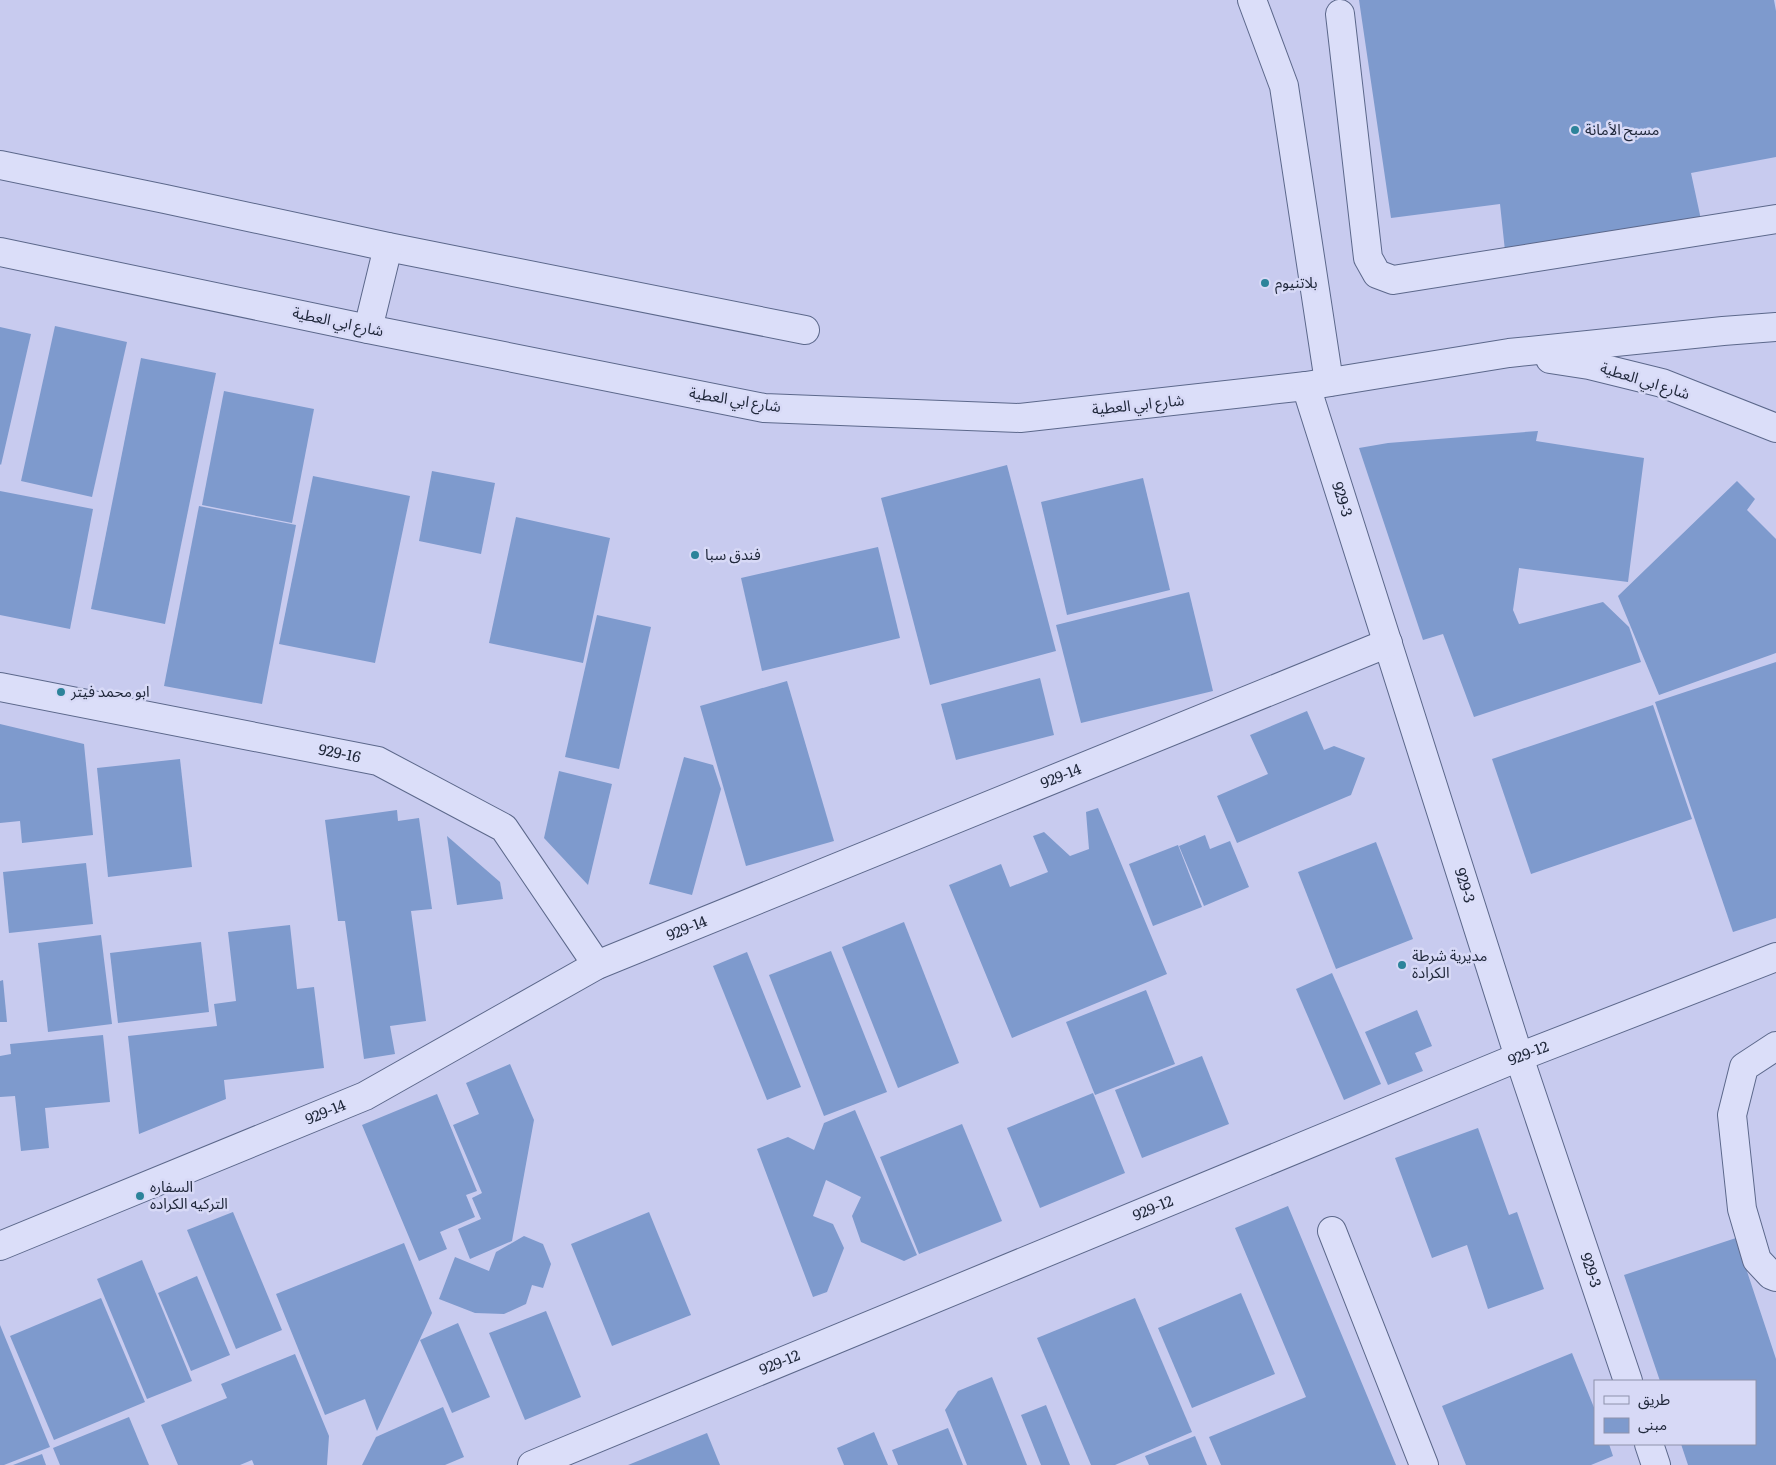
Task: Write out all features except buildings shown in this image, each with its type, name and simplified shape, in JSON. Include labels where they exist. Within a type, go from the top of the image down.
[{"type":"street","name":"929-3","points":[[1252,0],[1284,86],[1318,384],[1388,644],[1519,1057],[1628,1380]]},
{"type":"street","points":[[1340,14],[1368,258],[1377,274],[1393,280],[1776,219]]},
{"type":"street","points":[[0,165],[388,247],[805,330]]},
{"type":"street","points":[[368,329],[388,247]]},
{"type":"street","name":"شارع ابي العطية","points":[[0,252],[368,329],[764,408],[1020,418],[1318,384],[1509,353],[1723,331],[1776,328]]},
{"type":"street","name":"شارع ابي العطية","points":[[1509,353],[1589,365],[1662,383],[1776,428]]},
{"type":"street","name":"929-14","points":[[0,1246],[365,1096],[597,965],[1388,644]]},
{"type":"street","name":"929-16","points":[[0,687],[378,761],[504,828],[597,965]]},
{"type":"street","name":"929-12","points":[[532,1465],[1519,1057],[1776,957]]},
{"type":"street","points":[[1776,1046],[1744,1067],[1732,1115],[1745,1218],[1756,1260],[1771,1275],[1776,1277]]},
{"type":"street","points":[[1332,1231],[1424,1465]]},
{"type":"street","points":[[1649,1445],[1656,1465]]},
{"type":"place","name":"مسبح الأمانة","points":[[1575,130]]},
{"type":"place","name":"بلاتنيوم","points":[[1265,283]]},
{"type":"place","name":"فندق سبا","points":[[695,555]]},
{"type":"place","name":"ابو محمد فيتر","points":[[61,692]]},
{"type":"place","name":"مديرية شرطة الكرادة","points":[[1402,965]]},
{"type":"place","name":"السفاره التركيه الكراده","points":[[140,1196]]}]
